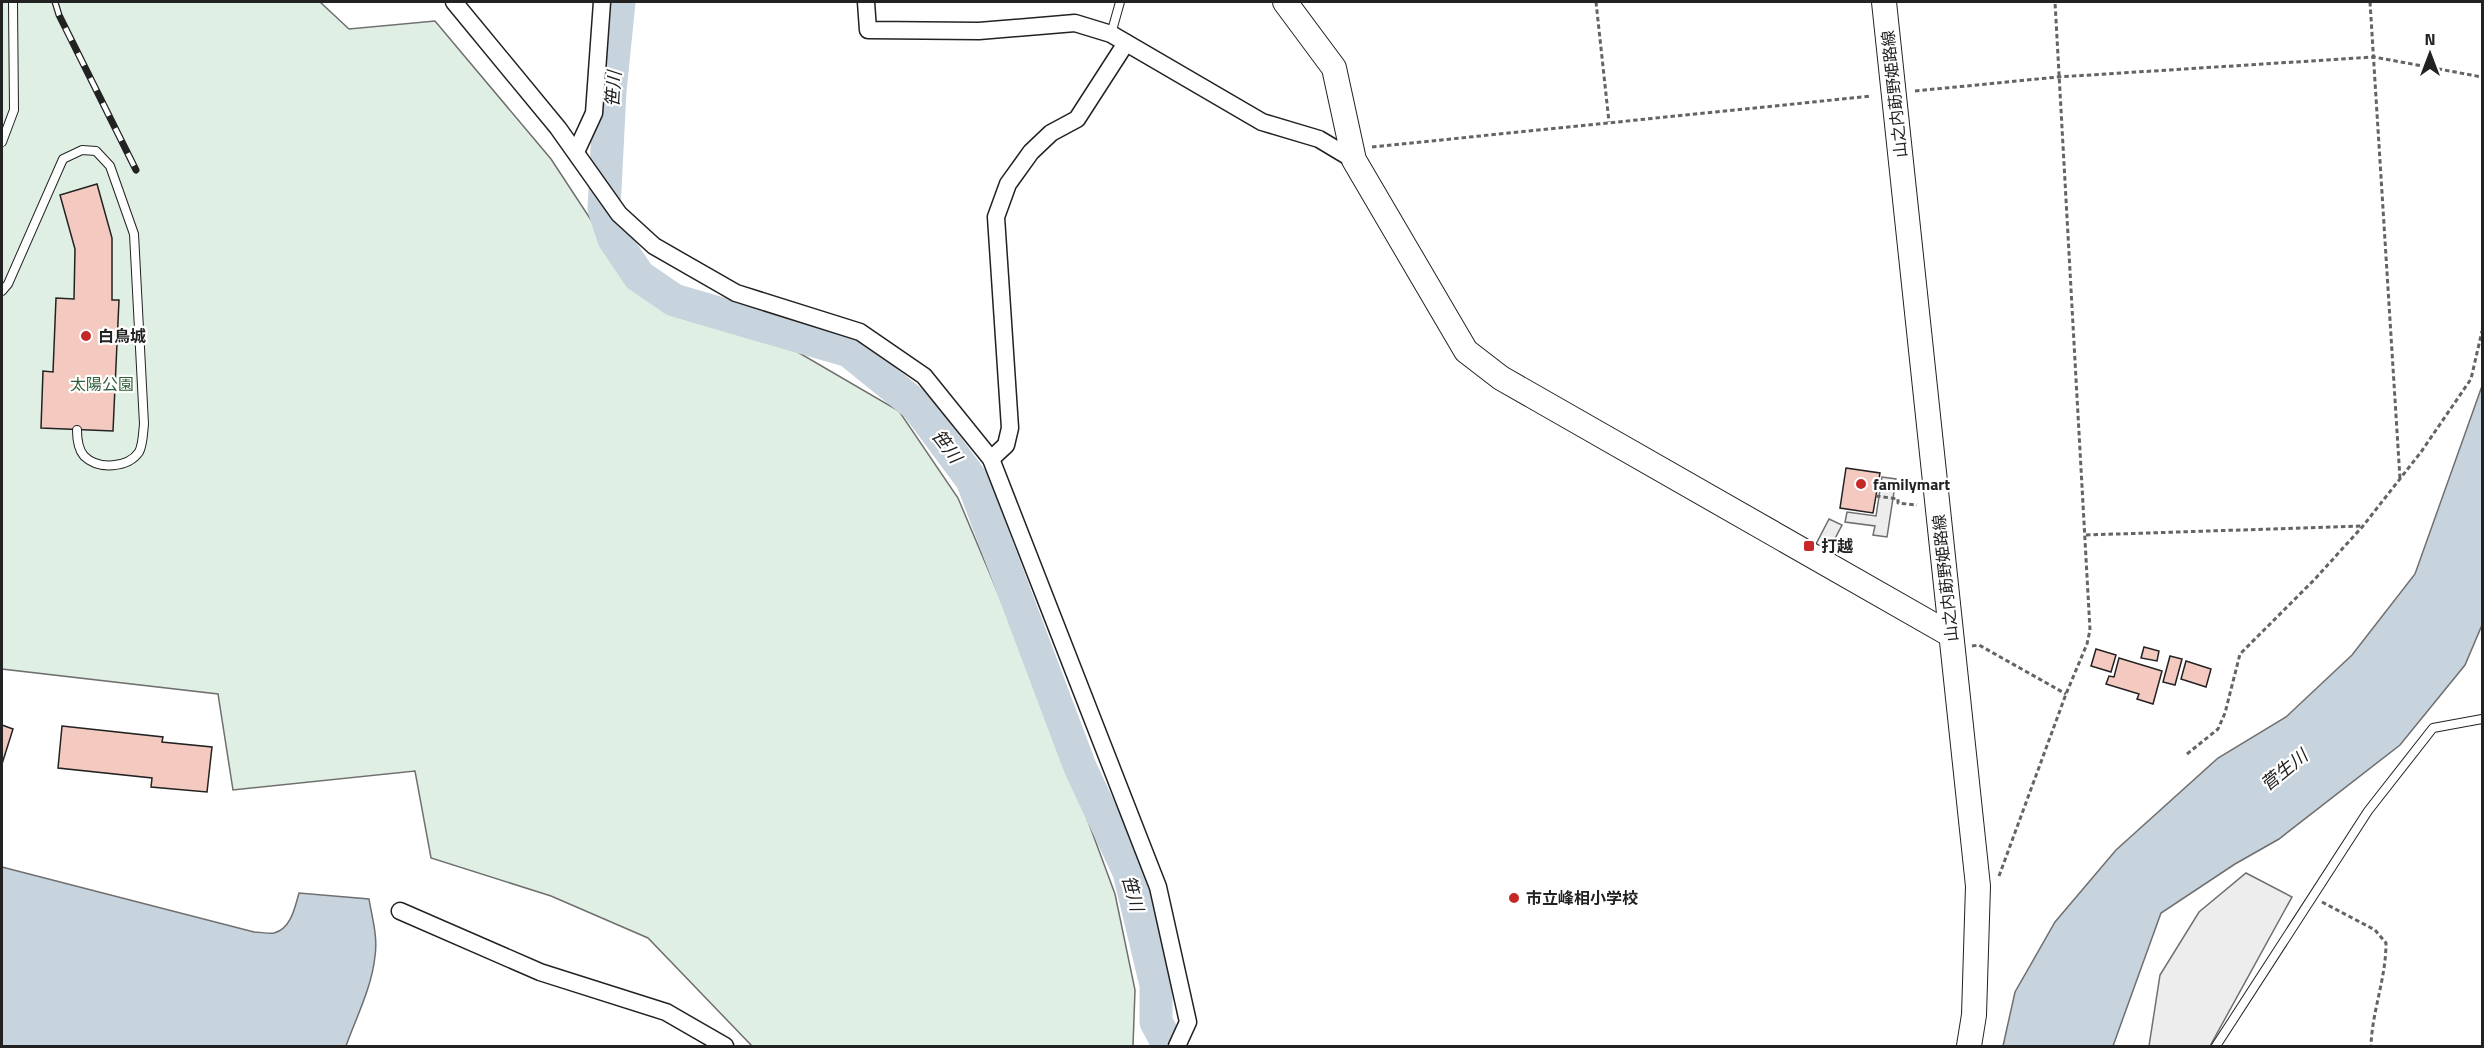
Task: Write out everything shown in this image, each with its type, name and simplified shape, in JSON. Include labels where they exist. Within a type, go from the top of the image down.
[{"type":"main road","points":[[1286,2],[1334,69],[1353,155],[1466,351],[1501,378],[1951,641]]},
{"type":"main road","name":"山之内莇野姫路線","points":[[1884,2],[1978,885],[1974,1015],[1969,1047]]},
{"type":"street","points":[[454,2],[576,152],[619,214],[654,246],[736,292],[860,332],[924,376],[992,459],[1158,887],[1188,1022],[1177,1047]]},
{"type":"street","points":[[576,152],[594,113],[602,2]]},
{"type":"street","points":[[866,2],[868,30],[979,31],[1075,23],[1111,34],[1262,122],[1319,139],[1353,155]]},
{"type":"street","points":[[992,459],[1005,445],[1010,428],[996,217],[1008,184],[1031,152],[1051,134],[1077,119],[1126,43]]},
{"type":"street","points":[[400,911],[540,972],[666,1012],[725,1047]]},
{"type":"lane","points":[[2,142],[14,110],[13,2]]},
{"type":"lane","points":[[1111,34],[1120,2]]},
{"type":"lane","points":[[2,291],[8,284],[63,159],[82,150],[96,151],[110,166],[134,234],[144,424],[139,451],[127,462],[106,466],[85,457],[77,442],[77,430]]},
{"type":"lane","points":[[2216,1047],[2368,811],[2433,728],[2482,719]]},
{"type":"path","points":[[1596,2],[1609,122]]},
{"type":"path","points":[[1995,885],[2087,644],[2090,630],[2055,2]]},
{"type":"path","points":[[2370,2],[2400,479]]},
{"type":"path","points":[[1353,155],[1609,122],[2058,77],[2374,57],[2482,77]]},
{"type":"path","points":[[2187,754],[2218,729],[2225,713],[2240,654],[2314,580],[2363,526],[2400,479],[2471,379],[2482,331]]},
{"type":"path","points":[[1876,496],[1898,499],[1898,503],[1923,505]]},
{"type":"path","points":[[2086,535],[2363,526]]},
{"type":"path","points":[[1951,641],[1979,645],[2066,694]]},
{"type":"path","points":[[2312,898],[2332,906],[2375,930],[2386,944],[2386,961],[2371,1030],[2371,1047]]},
{"type":"green space","name":"太陽公園","points":[[2,2],[320,2],[349,29],[435,21],[551,159],[614,255],[683,313],[777,340],[899,411],[958,498],[1044,702],[1115,894],[1135,990],[1133,1046],[752,1046],[648,938],[551,896],[431,858],[415,771],[233,790],[218,694],[2,669]]},
{"type":"shaded area","points":[[1882,477],[1896,479],[1887,537],[1873,535],[1875,526],[1845,522],[1847,512],[1876,516]]},
{"type":"shaded area","points":[[1829,519],[1842,525],[1828,552],[1815,546]]},
{"type":"shaded area","points":[[2246,873],[2292,897],[2210,1046],[2149,1046],[2160,975],[2199,912]]},
{"type":"water","name":"菅生川","points":[[2482,386],[2482,625],[2465,665],[2400,745],[2279,839],[2235,864],[2161,913],[2113,1046],[2003,1046],[2015,992],[2055,922],[2116,850],[2218,758],[2286,717],[2352,655],[2415,574]]},
{"type":"water","points":[[2,867],[254,932],[274,933],[285,927],[299,893],[369,899],[376,949],[367,991],[346,1046],[2,1046]]},
{"type":"building","name":"白鳥城","points":[[97,184],[112,238],[112,300],[119,300],[113,431],[41,428],[43,371],[53,372],[56,298],[74,299],[75,249],[60,195]]},
{"type":"building","name":"familymart","points":[[1846,468],[1880,473],[1873,513],[1840,508]]},
{"type":"building","points":[[2144,647],[2159,651],[2157,661],[2141,658]]},
{"type":"building","points":[[2096,649],[2116,655],[2111,672],[2091,666]]},
{"type":"building","points":[[2170,656],[2182,659],[2175,685],[2163,682]]},
{"type":"building","points":[[2119,658],[2162,671],[2153,704],[2137,699],[2139,694],[2106,684],[2109,676],[2114,677]]},
{"type":"building","points":[[2186,661],[2211,669],[2206,687],[2181,679]]},
{"type":"building","points":[[2,725],[13,729],[2,764]]},
{"type":"building","points":[[62,726],[163,737],[162,742],[212,747],[207,792],[151,787],[152,778],[58,768]]},
{"type":"waterway","name":"笹川","points":[[619,2],[610,91],[604,209],[614,239],[639,276],[674,300],[849,351],[917,406],[972,480],[1080,767],[1129,872],[1156,985],[1156,1022],[1169,1046]]},
{"type":"railway","points":[[55,2],[59,15],[136,170]]},
{"type":"place","name":"白鳥城","points":[[86,336]]},
{"type":"place","name":"familymart","points":[[1861,484]]},
{"type":"place","name":"打越","points":[[1809,546]]},
{"type":"place","name":"市立峰相小学校","points":[[1514,898]]}]
